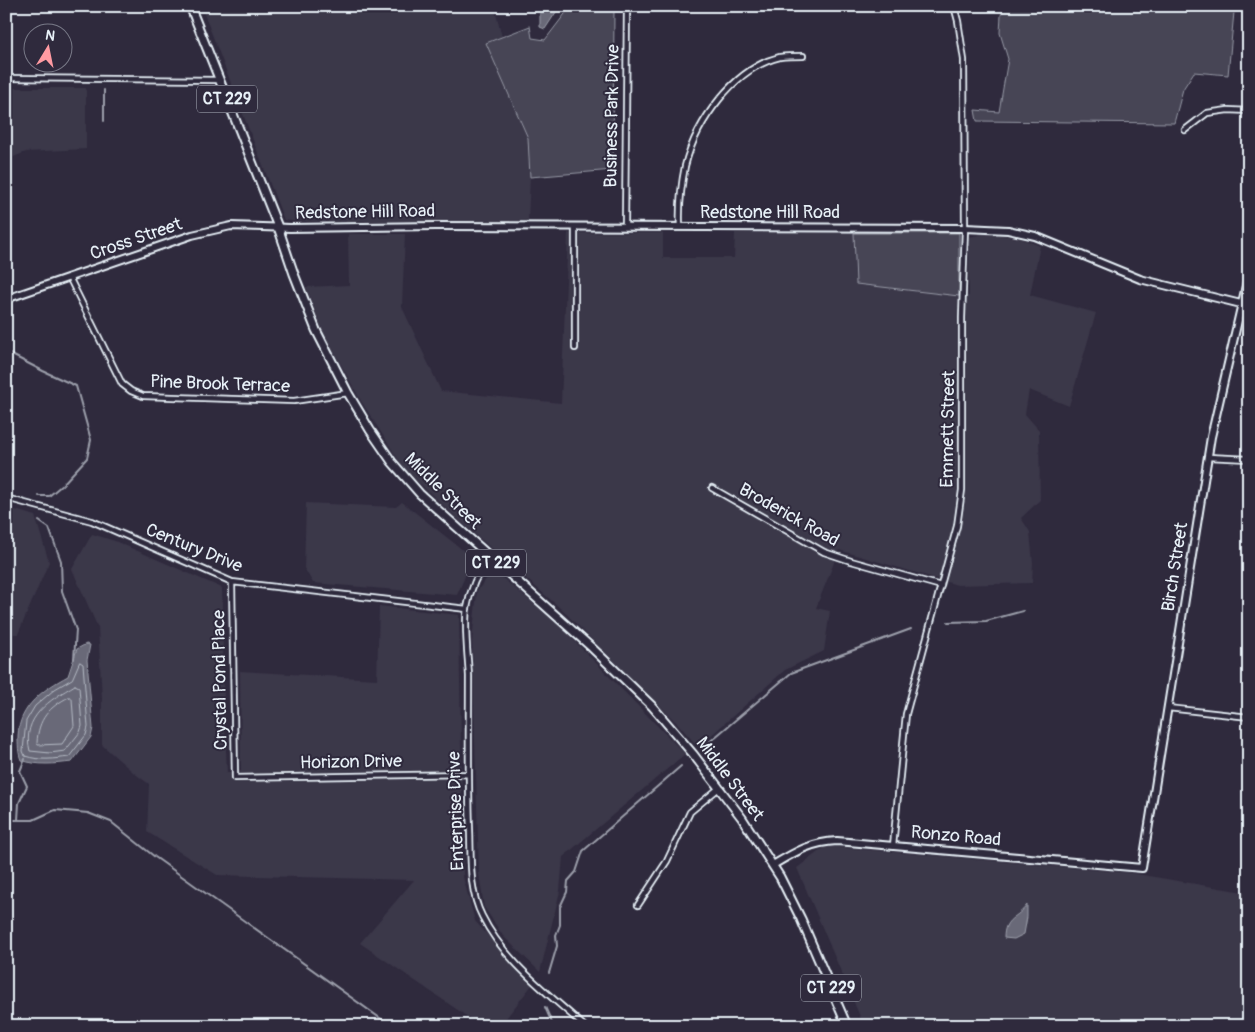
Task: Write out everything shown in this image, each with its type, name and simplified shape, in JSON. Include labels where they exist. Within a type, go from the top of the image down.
[{"type":"main road","name":"Middle Street","points":[[190,6],[278,227],[316,330],[370,430],[404,477],[442,515],[576,632],[630,684],[677,734],[742,818],[773,865],[798,913],[847,1026]]},
{"type":"main road","name":"Cross Street","points":[[6,299],[192,235],[231,226],[278,227]]},
{"type":"main road","name":"Redstone Hill Road","points":[[278,227],[965,228],[1008,230],[1035,236],[1140,279],[1249,306]]},
{"type":"main road","name":"Birch Street","points":[[1142,868],[1216,409],[1249,273]]},
{"type":"main road","name":"Ronzo Road","points":[[773,865],[799,850],[818,842],[837,841],[1142,868]]},
{"type":"street","name":"Business Park Drive","points":[[625,227],[627,6]]},
{"type":"street","name":"Emmett Street","points":[[893,846],[904,726],[956,527],[962,490],[962,318],[965,228],[964,60],[954,6]]},
{"type":"street","points":[[680,227],[681,188],[686,164],[704,122],[719,99],[737,80],[752,69],[780,57],[803,56]]},
{"type":"street","points":[[6,78],[219,80]]},
{"type":"street","points":[[1185,130],[1207,113],[1228,110],[1249,111]]},
{"type":"street","points":[[575,227],[575,348]]},
{"type":"street","name":"Pine Brook Terrace","points":[[69,277],[122,384],[131,391],[156,398],[294,401],[348,392]]},
{"type":"street","points":[[1208,457],[1249,459]]},
{"type":"street","name":"Broderick Road","points":[[712,488],[824,552],[851,562],[941,586]]},
{"type":"street","name":"Century Drive","points":[[6,498],[92,521],[232,582],[467,609]]},
{"type":"street","name":"Enterprise Drive","points":[[489,557],[479,572],[473,586],[467,609],[469,677],[468,774],[473,890],[480,915],[494,939],[514,961],[584,1026]]},
{"type":"street","name":"Crystal Pond Place","points":[[232,582],[235,778]]},
{"type":"street","points":[[1168,708],[1249,717]]},
{"type":"street","name":"Horizon Drive","points":[[235,778],[468,774]]},
{"type":"street","points":[[638,905],[667,861],[690,812],[719,788]]},
{"type":"shaded area","points":[[201,6],[494,6],[502,37],[486,43],[528,138],[530,177],[528,222],[284,220]]},
{"type":"shaded area","points":[[571,6],[614,6],[613,170],[530,177],[528,138],[486,43],[530,26],[532,38],[545,40]]},
{"type":"shaded area","points":[[1004,6],[1230,6],[1234,12],[1228,75],[1194,72],[1183,89],[1174,123],[977,121],[975,110],[999,112],[1008,59],[1000,33],[1001,15]]},
{"type":"shaded area","points":[[7,88],[86,88],[86,149],[26,152],[6,160]]},
{"type":"shaded area","points":[[568,233],[663,233],[663,258],[734,258],[735,233],[854,233],[857,284],[969,296],[969,237],[987,233],[1020,238],[1040,246],[1030,295],[1096,313],[1069,406],[1029,390],[1025,414],[1039,430],[1040,500],[1021,518],[1030,532],[1033,563],[1032,583],[957,585],[839,550],[816,608],[830,611],[824,651],[785,670],[698,747],[679,725],[560,608],[461,522],[405,470],[361,401],[323,332],[306,287],[349,285],[348,234],[405,234],[402,307],[441,391],[561,403]]},
{"type":"shaded area","points":[[854,233],[959,233],[959,296],[856,284]]},
{"type":"shaded area","points":[[402,502],[473,558],[457,595],[313,583],[304,568],[306,503],[396,507]]},
{"type":"shaded area","points":[[6,507],[35,516],[49,562],[18,634],[6,634]]},
{"type":"shaded area","points":[[92,534],[115,541],[222,588],[227,773],[241,771],[240,671],[377,679],[379,606],[459,615],[463,877],[475,921],[532,985],[500,1026],[481,1026],[360,943],[414,880],[217,875],[147,832],[149,784],[102,745],[102,699],[98,628],[72,569]]},
{"type":"shaded area","points":[[493,570],[558,624],[685,754],[563,857],[560,891],[540,972],[503,936],[484,907],[479,874],[472,641],[477,591]]},
{"type":"shaded area","points":[[826,846],[1131,873],[1249,893],[1249,1026],[864,1026],[797,868]]},
{"type":"water","points":[[540,6],[560,6],[545,29],[540,27]]},
{"type":"water","points":[[86,644],[90,645],[87,660],[93,728],[91,737],[72,762],[40,764],[21,760],[18,736],[19,725],[28,707],[42,693],[68,676],[77,649]]},
{"type":"water","points":[[1027,905],[1024,934],[1014,939],[1004,938],[1006,926]]},
{"type":"waterway","points":[[104,90],[104,121]]},
{"type":"waterway","points":[[6,352],[76,386],[91,440],[87,458],[62,485],[49,496],[39,496]]},
{"type":"waterway","points":[[39,521],[49,528],[61,561],[62,591],[76,630],[74,659]]},
{"type":"waterway","points":[[948,622],[986,621],[1023,611]]},
{"type":"waterway","points":[[707,744],[791,673],[911,629]]},
{"type":"waterway","points":[[18,820],[19,803],[27,786],[20,771],[25,759]]},
{"type":"waterway","points":[[549,973],[557,946],[556,935],[560,925],[560,907],[567,892],[568,881],[576,872],[583,851],[681,766]]},
{"type":"waterway","points":[[6,820],[33,820],[55,810],[88,813],[111,822],[155,857],[391,1026]]},
{"type":"waterway","points":[[545,1007],[552,1023],[551,1026]]}]
